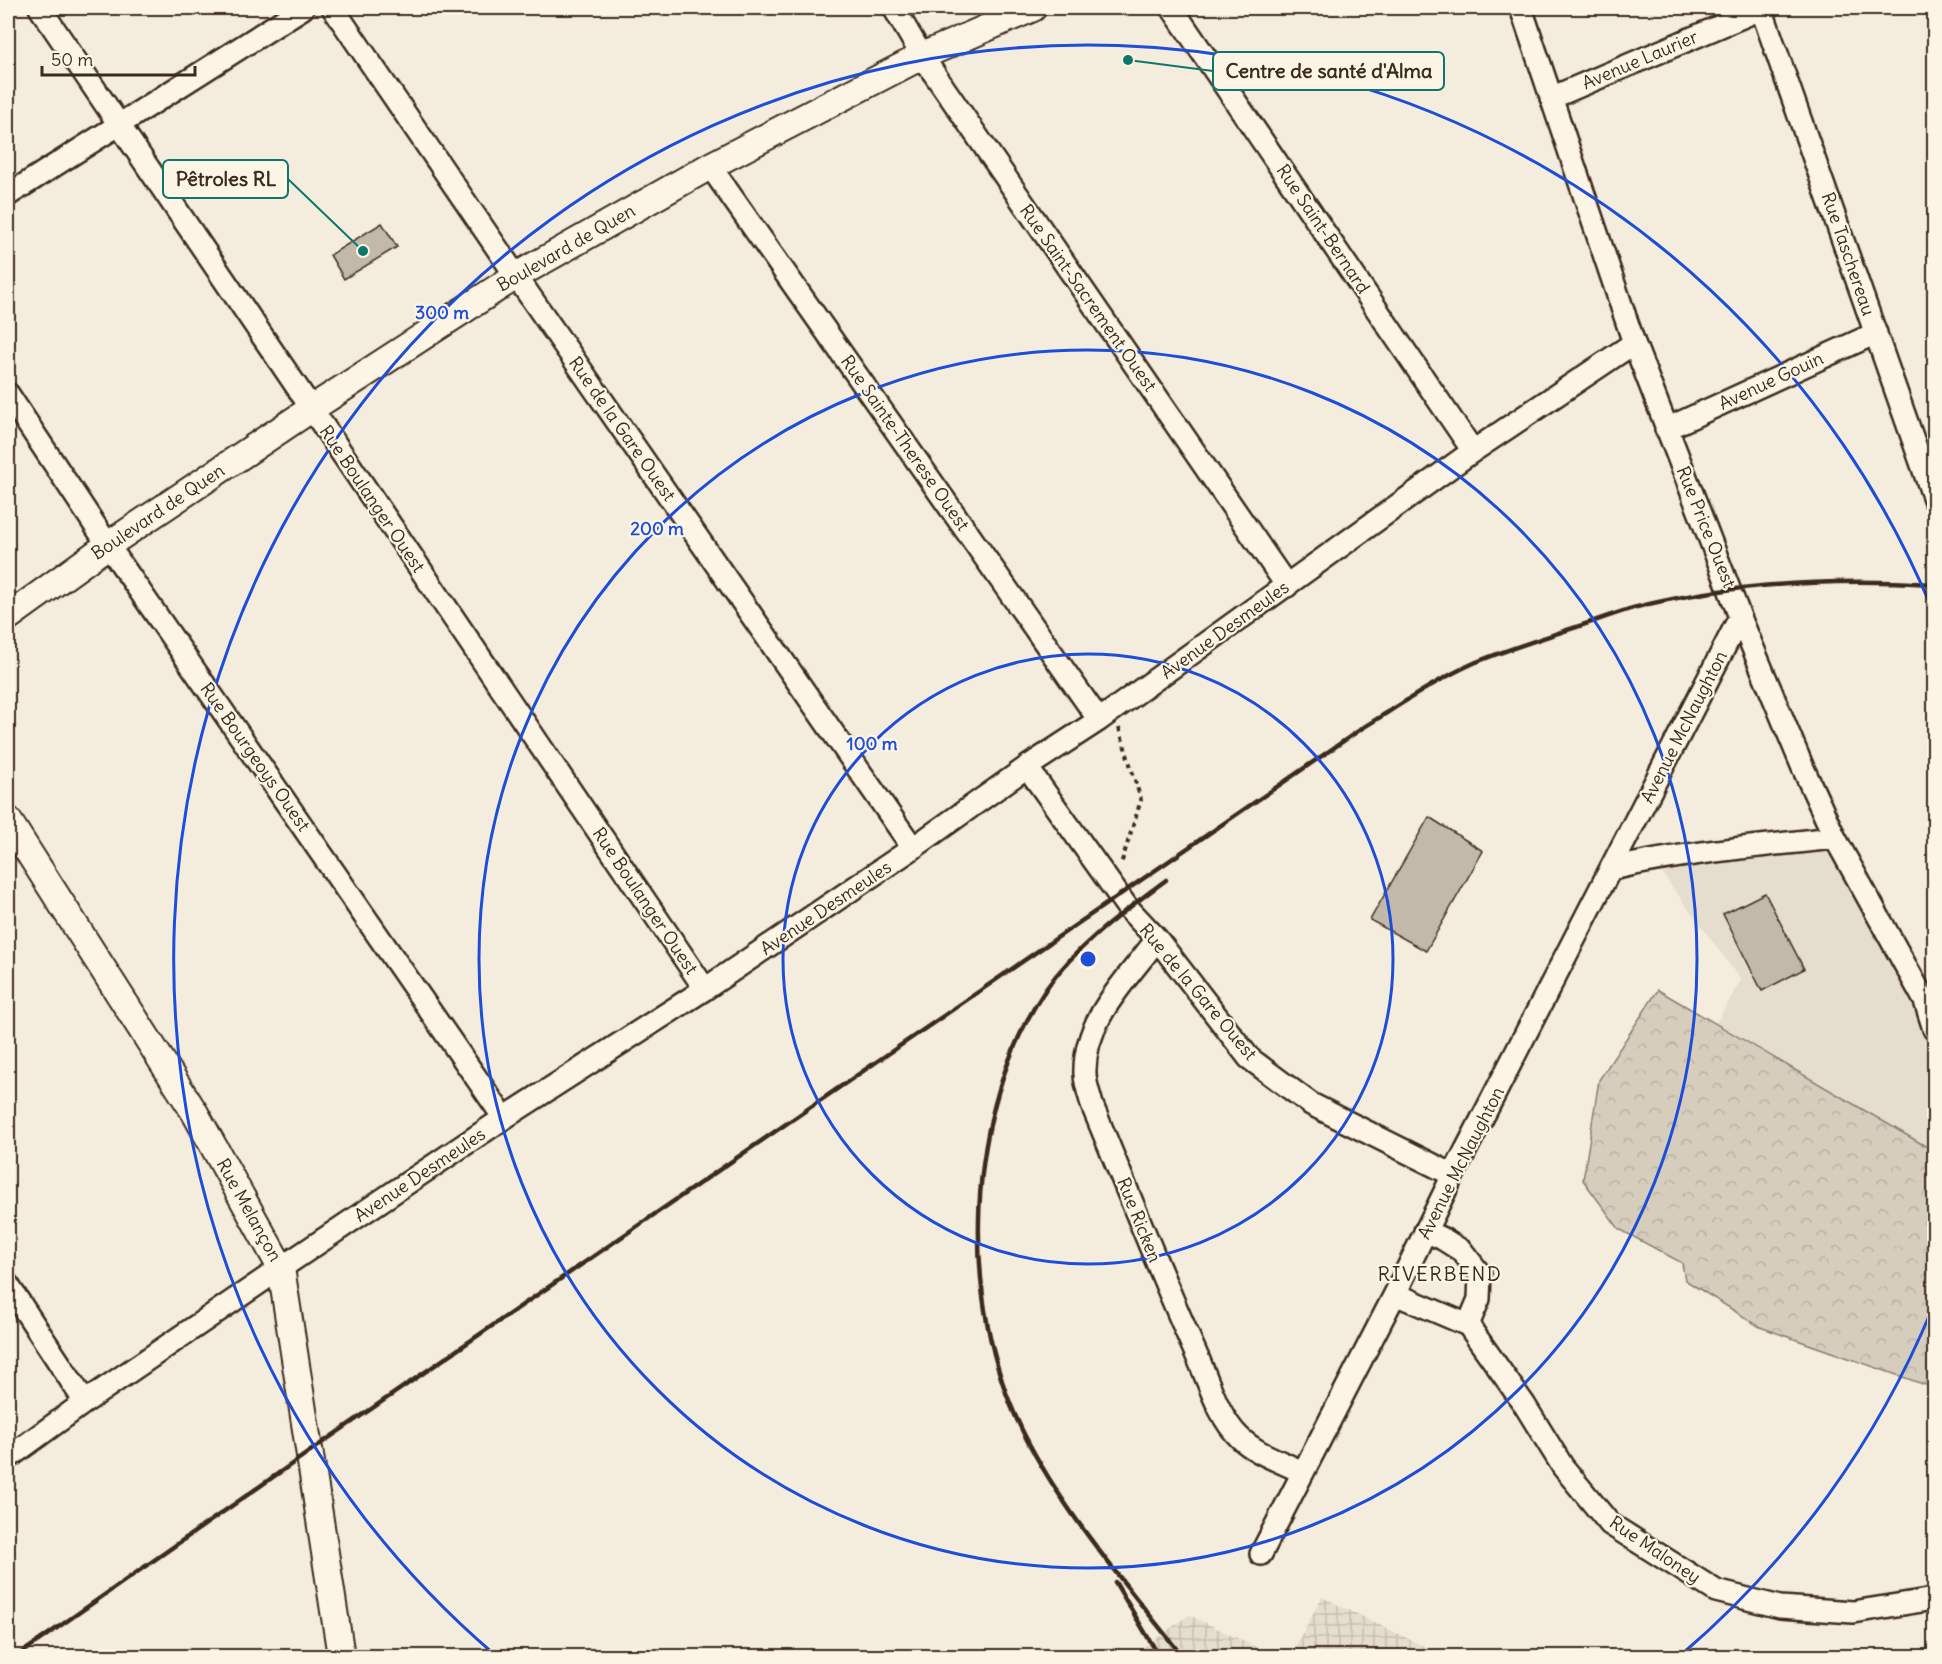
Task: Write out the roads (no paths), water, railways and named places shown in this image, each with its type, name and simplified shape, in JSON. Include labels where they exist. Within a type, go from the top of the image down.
[{"type":"street","name":"Rue Boulanger Ouest","points":[[40,8],[705,989]]},
{"type":"street","points":[[8,195],[303,8]]},
{"type":"street","name":"Rue de la Gare Ouest","points":[[333,8],[913,848]]},
{"type":"street","name":"Rue Saint-Sacrement Ouest","points":[[894,8],[922,56],[1287,586]]},
{"type":"street","name":"Boulevard de Quen","points":[[8,617],[108,545],[311,409],[516,276],[710,166],[922,56],[1033,8]]},
{"type":"street","name":"Rue Saint-Bernard","points":[[1172,8],[1473,451]]},
{"type":"street","name":"Rue Price Ouest","points":[[1521,8],[1634,343],[1740,617],[1835,838],[1925,1001],[1935,1029]]},
{"type":"street","name":"Avenue Laurier","points":[[1551,98],[1762,8]]},
{"type":"street","name":"Rue Taschereau","points":[[1762,8],[1935,499]]},
{"type":"street","name":"Rue Sainte-Therese Ouest","points":[[710,166],[1106,715]]},
{"type":"street","name":"Avenue Gouin","points":[[1666,429],[1876,333]]},
{"type":"street","name":"Avenue Desmeules","points":[[8,1458],[281,1268],[504,1118],[705,989],[913,848],[1027,767],[1106,715],[1473,451],[1634,343]]},
{"type":"street","name":"Rue Bourgeoys Ouest","points":[[8,394],[108,545],[504,1118]]},
{"type":"street","name":"Avenue McNaughton","points":[[1261,1554],[1740,617]]},
{"type":"street","name":"Rue de la Gare Ouest","points":[[1027,767],[1127,907],[1157,939],[1249,1058],[1311,1104],[1453,1175]]},
{"type":"street","name":"Rue Melançon","points":[[8,820],[195,1113],[281,1268],[341,1656]]},
{"type":"street","points":[[1612,868],[1648,860],[1835,838]]},
{"type":"street","name":"Rue Ricken","points":[[1157,939],[1098,1018],[1087,1044],[1085,1075],[1092,1106],[1176,1309],[1224,1417],[1238,1436],[1260,1453],[1302,1472]]},
{"type":"street","points":[[1395,1294],[1468,1325],[1479,1299],[1480,1274],[1462,1251],[1425,1231]]},
{"type":"street","points":[[8,1286],[86,1402]]},
{"type":"street","name":"Rue Maloney","points":[[1468,1325],[1524,1404],[1563,1467],[1610,1524],[1716,1591],[1780,1607],[1853,1612],[1935,1599]]},
{"type":"railway","points":[[17,1656],[326,1440],[1364,727],[1446,677],[1474,663],[1519,646],[1633,608],[1670,600],[1783,584],[1821,582],[1934,584]]},
{"type":"railway","points":[[1166,880],[1133,904],[1072,958],[1046,989],[1019,1037],[999,1091],[986,1148],[979,1207],[980,1267],[988,1325],[1002,1381],[1023,1432],[1039,1462],[1077,1520],[1182,1656]]},
{"type":"railway","points":[[1115,1582],[1159,1656]]},
{"type":"place","name":"Centre de santé d'Alma","points":[[1128,60]]},
{"type":"place","name":"Pêtroles RL","points":[[363,251]]},
{"type":"district","name":"RIVERBEND","points":[[1440,1274]]}]
